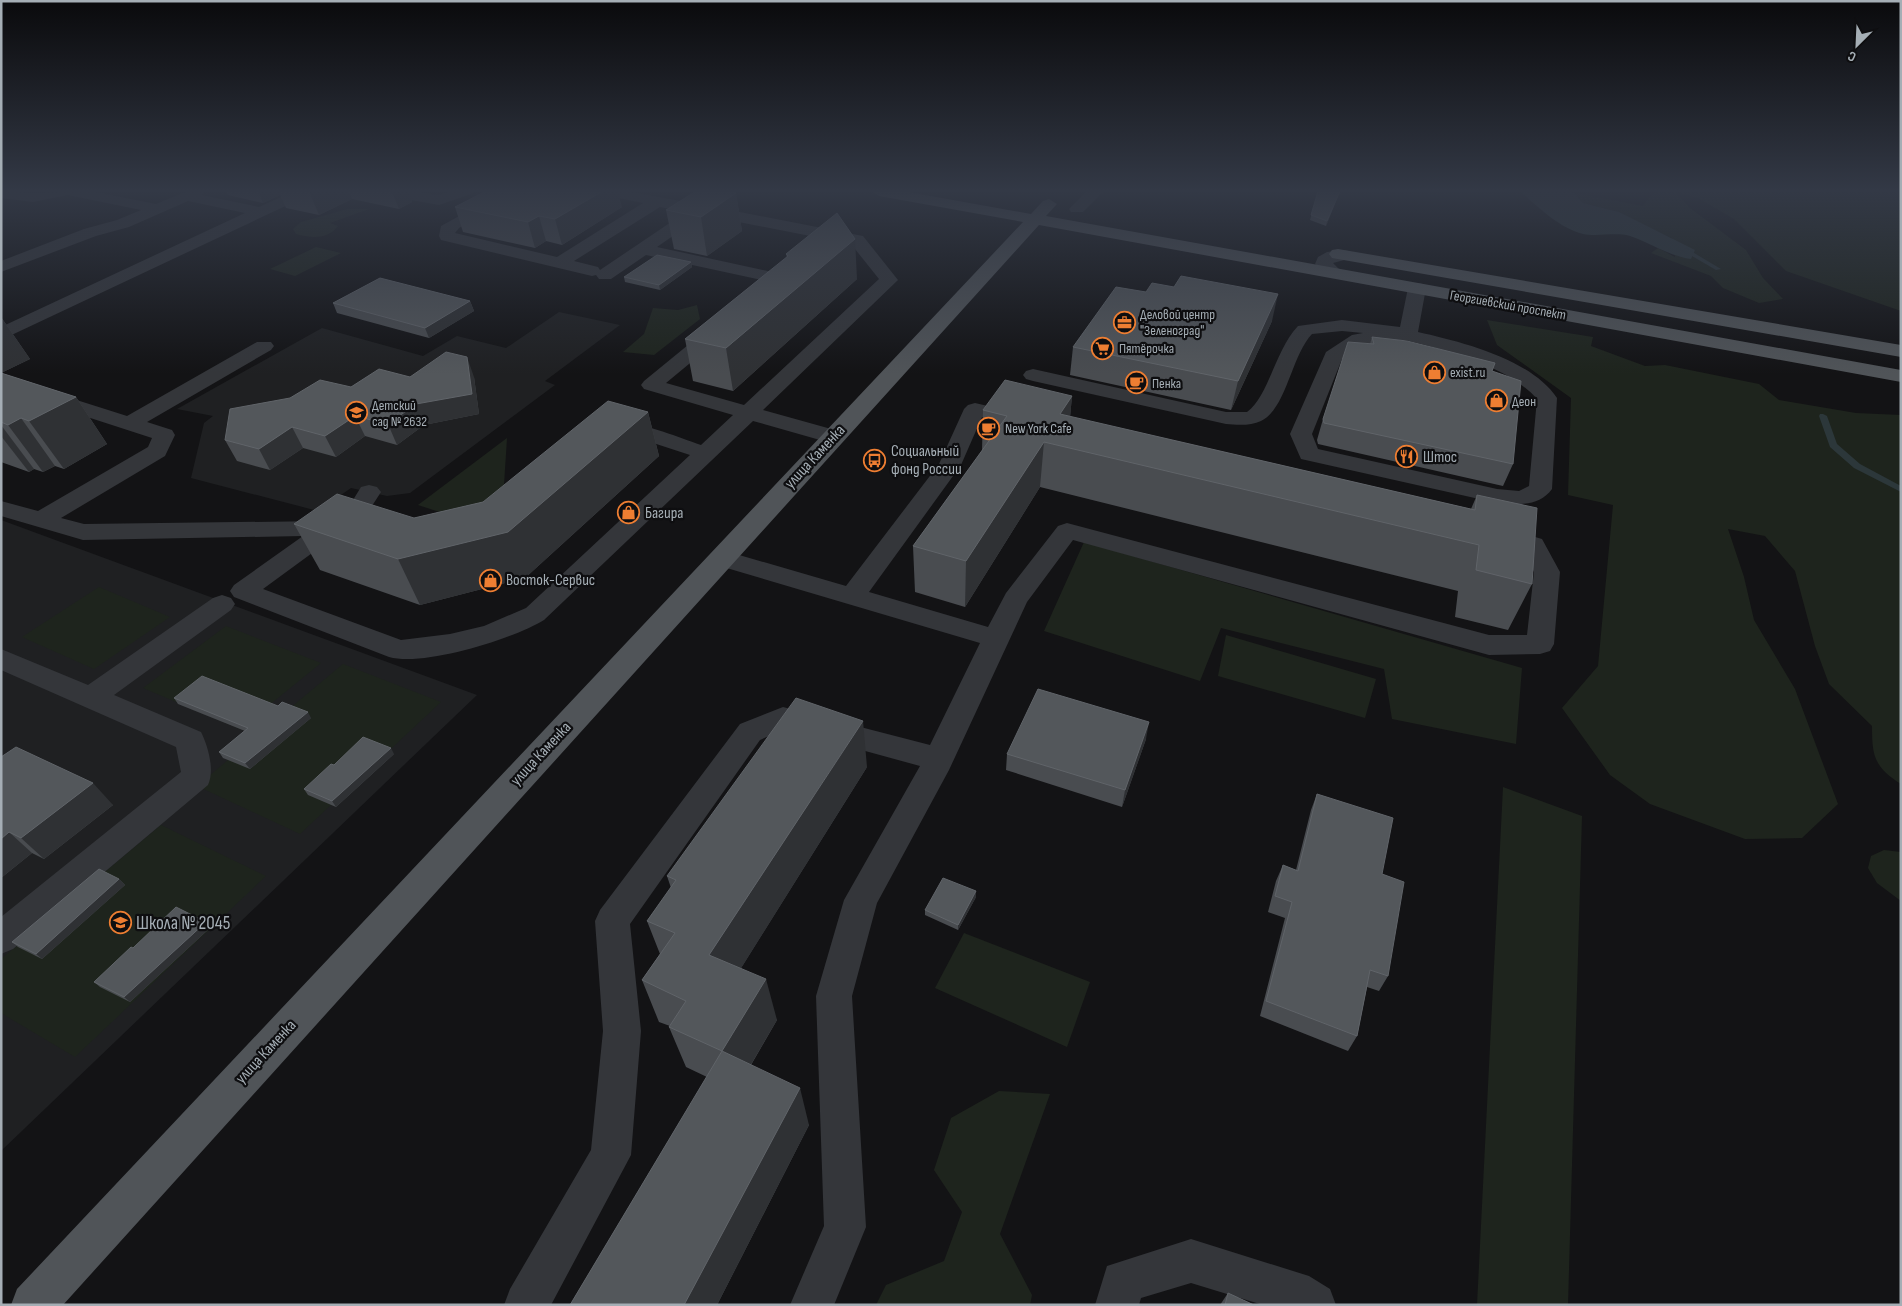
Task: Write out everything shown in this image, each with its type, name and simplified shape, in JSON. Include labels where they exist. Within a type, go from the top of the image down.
[{"type":"main road","name":"улица Каменка","points":[[33,1305],[834,437],[996,252]]},
{"type":"main road","name":"Георгиевский проспект","points":[[1236,252],[1417,288],[1901,376]]},
{"type":"main road","name":"Георгиевский проспект","points":[[1325,252],[1897,351]]},
{"type":"street","points":[[1,268],[41,252]]},
{"type":"street","points":[[5,329],[174,252]]},
{"type":"street","points":[[514,252],[599,273],[638,252]]},
{"type":"street","points":[[560,263],[577,252]]},
{"type":"street","points":[[657,252],[780,279],[752,302]]},
{"type":"street","points":[[369,492],[362,504],[352,513],[243,591],[400,650],[416,649],[514,627],[526,621],[889,280],[867,252]]},
{"type":"street","points":[[1333,272],[1324,264],[1324,261],[1333,256],[1342,255]]},
{"type":"street","points":[[1408,334],[1417,288]]},
{"type":"street","points":[[731,320],[651,385],[834,437]]},
{"type":"street","points":[[1033,375],[1226,418],[1252,417],[1264,410],[1294,342],[1306,329],[1330,325],[1408,334],[1462,352],[1527,378],[1547,398],[1540,489],[1523,498],[1497,496],[1309,454],[1301,434],[1334,356],[1359,339],[1408,334]]},
{"type":"street","points":[[130,422],[264,346]]},
{"type":"street","points":[[1,382],[130,422],[164,435],[157,452],[44,518]]},
{"type":"street","points":[[852,596],[950,465],[975,409],[1043,425]]},
{"type":"street","points":[[596,443],[616,431],[643,433],[705,453]]},
{"type":"street","points":[[1,508],[44,518],[83,532],[331,528]]},
{"type":"street","points":[[352,513],[378,520]]},
{"type":"street","points":[[812,1305],[845,1227],[834,996],[861,900],[938,759],[1015,599],[1067,531],[1489,645],[1540,644],[1547,572],[1533,545],[1476,528]]},
{"type":"street","points":[[722,558],[995,638]]},
{"type":"street","points":[[91,697],[222,604]]},
{"type":"street","points":[[1,659],[190,740],[197,776],[1,938]]},
{"type":"street","points":[[526,1305],[611,1155],[622,1031],[612,922],[750,732],[784,718],[938,759]]},
{"type":"street","points":[[1117,1305],[1123,1282],[1191,1261],[1293,1292],[1314,1305]]},
{"type":"shaded area","points":[[306,252],[341,253],[295,276],[270,269]]},
{"type":"shaded area","points":[[1665,252],[1675,257],[1674,252],[1747,252],[1763,278],[1783,299],[1759,303],[1723,288],[1711,276],[1651,253]]},
{"type":"shaded area","points":[[1668,252],[1694,252],[1691,259]]},
{"type":"shaded area","points":[[1767,252],[1901,252],[1901,311],[1786,271]]},
{"type":"shaded area","points":[[697,305],[700,319],[654,355],[623,352],[644,334],[653,308],[678,310]]},
{"type":"shaded area","name":"Детский сад № 2632","points":[[559,312],[620,325],[545,381],[555,385],[410,493],[387,496],[351,488],[318,511],[191,478],[204,423],[213,416],[177,409],[322,328],[423,356],[457,336],[506,348]]},
{"type":"shaded area","points":[[1487,320],[1593,337],[1591,346],[1645,366],[1665,365],[1759,384],[1779,400],[1856,413],[1901,415],[1901,784],[1885,772],[1876,760],[1872,726],[1829,684],[1815,646],[1795,571],[1765,536],[1728,529],[1744,577],[1754,620],[1795,689],[1838,804],[1802,838],[1745,839],[1650,804],[1610,775],[1562,708],[1598,666],[1613,505],[1568,495],[1571,398],[1497,345]]},
{"type":"shaded area","points":[[507,438],[504,485],[464,520],[418,505]]},
{"type":"shaded area","name":"Школа № 2045","points":[[1,520],[477,695],[1,1151]]},
{"type":"shaded area","points":[[1084,542],[1522,668],[1516,744],[1392,719],[1384,669],[1221,628],[1200,681],[1044,631]]},
{"type":"shaded area","points":[[99,587],[170,617],[94,669],[22,637]]},
{"type":"shaded area","points":[[226,626],[321,663],[240,729],[143,688]]},
{"type":"shaded area","points":[[1226,635],[1376,679],[1365,718],[1218,676]]},
{"type":"shaded area","points":[[343,664],[441,702],[300,834],[197,786]]},
{"type":"shaded area","points":[[1503,787],[1582,816],[1568,1305],[1477,1305]]},
{"type":"shaded area","points":[[161,825],[266,876],[75,1057],[1,1013],[1,959]]},
{"type":"shaded area","points":[[1884,850],[1901,852],[1901,901],[1877,883],[1868,868],[1871,856]]},
{"type":"shaded area","points":[[964,933],[1090,982],[1067,1047],[935,988]]},
{"type":"shaded area","points":[[999,1091],[1050,1094],[1000,1234],[1032,1295],[1030,1305],[876,1305],[886,1285],[944,1261],[962,1212],[934,1170],[951,1118]]},
{"type":"building","points":[[789,252],[840,252],[726,348],[685,339],[788,256],[786,254]]},
{"type":"building","points":[[657,255],[691,262],[659,285],[624,277]]},
{"type":"building","points":[[1181,276],[1278,294],[1238,381],[1073,347],[1116,287],[1146,292],[1152,283],[1174,287]]},
{"type":"building","points":[[380,278],[470,301],[425,328],[333,303]]},
{"type":"building","points":[[1372,337],[1407,341],[1495,363],[1492,371],[1521,381],[1513,464],[1324,423],[1323,419],[1348,342],[1374,344]]},
{"type":"building","points":[[446,352],[467,357],[472,394],[416,404],[388,424],[355,416],[325,436],[292,427],[259,449],[225,440],[230,409],[290,398],[320,380],[351,387],[379,369],[410,377]]},
{"type":"building","points":[[1,373],[76,397],[29,421],[21,418],[8,425],[1,422]]},
{"type":"building","points":[[1005,380],[1072,396],[1060,414],[1475,510],[1477,495],[1537,508],[1532,584],[1476,570],[1479,545],[1044,442],[966,561],[913,546],[1007,416],[983,410]]},
{"type":"building","points":[[608,401],[648,412],[508,532],[398,559],[294,524],[337,494],[414,518],[483,502]]},
{"type":"building","points":[[202,676],[278,706],[282,702],[308,712],[245,763],[219,752],[248,728],[174,698]]},
{"type":"building","points":[[1038,689],[1149,722],[1125,790],[1007,754]]},
{"type":"building","points":[[796,698],[863,721],[709,955],[766,979],[722,1051],[669,1027],[686,1001],[642,980],[675,933],[647,921],[676,880],[667,876]]},
{"type":"building","points":[[363,737],[391,748],[332,801],[304,789],[331,764],[334,765]]},
{"type":"building","points":[[16,747],[93,783],[21,838],[9,832],[1,839],[1,757]]},
{"type":"building","points":[[1317,794],[1393,818],[1382,874],[1404,882],[1388,976],[1370,970],[1357,1036],[1266,1001],[1292,902],[1275,896],[1283,865],[1298,871]]},
{"type":"building","points":[[99,869],[119,879],[36,954],[12,942]]},
{"type":"building","points":[[943,878],[976,891],[958,925],[925,910]]},
{"type":"building","points":[[176,907],[206,922],[124,997],[94,982],[131,947],[133,948]]},
{"type":"building","points":[[722,1051],[800,1088],[684,1305],[570,1305]]},
{"type":"building","points":[[1228,1293],[1254,1305],[1225,1305]]},
{"type":"waterway","points":[[1689,252],[1718,269]]},
{"type":"waterway","points":[[1823,416],[1833,445],[1857,466],[1901,490]]},
{"type":"place","name":"Деловой центр \"Зеленоград\"","points":[[1124,322]]},
{"type":"place","name":"Пятёрочка","points":[[1103,348]]},
{"type":"place","name":"exist.ru","points":[[1434,372]]},
{"type":"place","name":"Пенка","points":[[1136,383]]},
{"type":"place","name":"Деон","points":[[1496,401]]},
{"type":"place","name":"Детский сад № 2632","points":[[356,413]]},
{"type":"place","name":"New York Cafe","points":[[989,428]]},
{"type":"place","name":"Штос","points":[[1407,457]]},
{"type":"place","name":"Социальный фонд России","points":[[875,460]]},
{"type":"place","name":"Багира","points":[[629,513]]},
{"type":"place","name":"Восток-Сервис","points":[[490,580]]},
{"type":"place","name":"Школа № 2045","points":[[120,923]]}]
